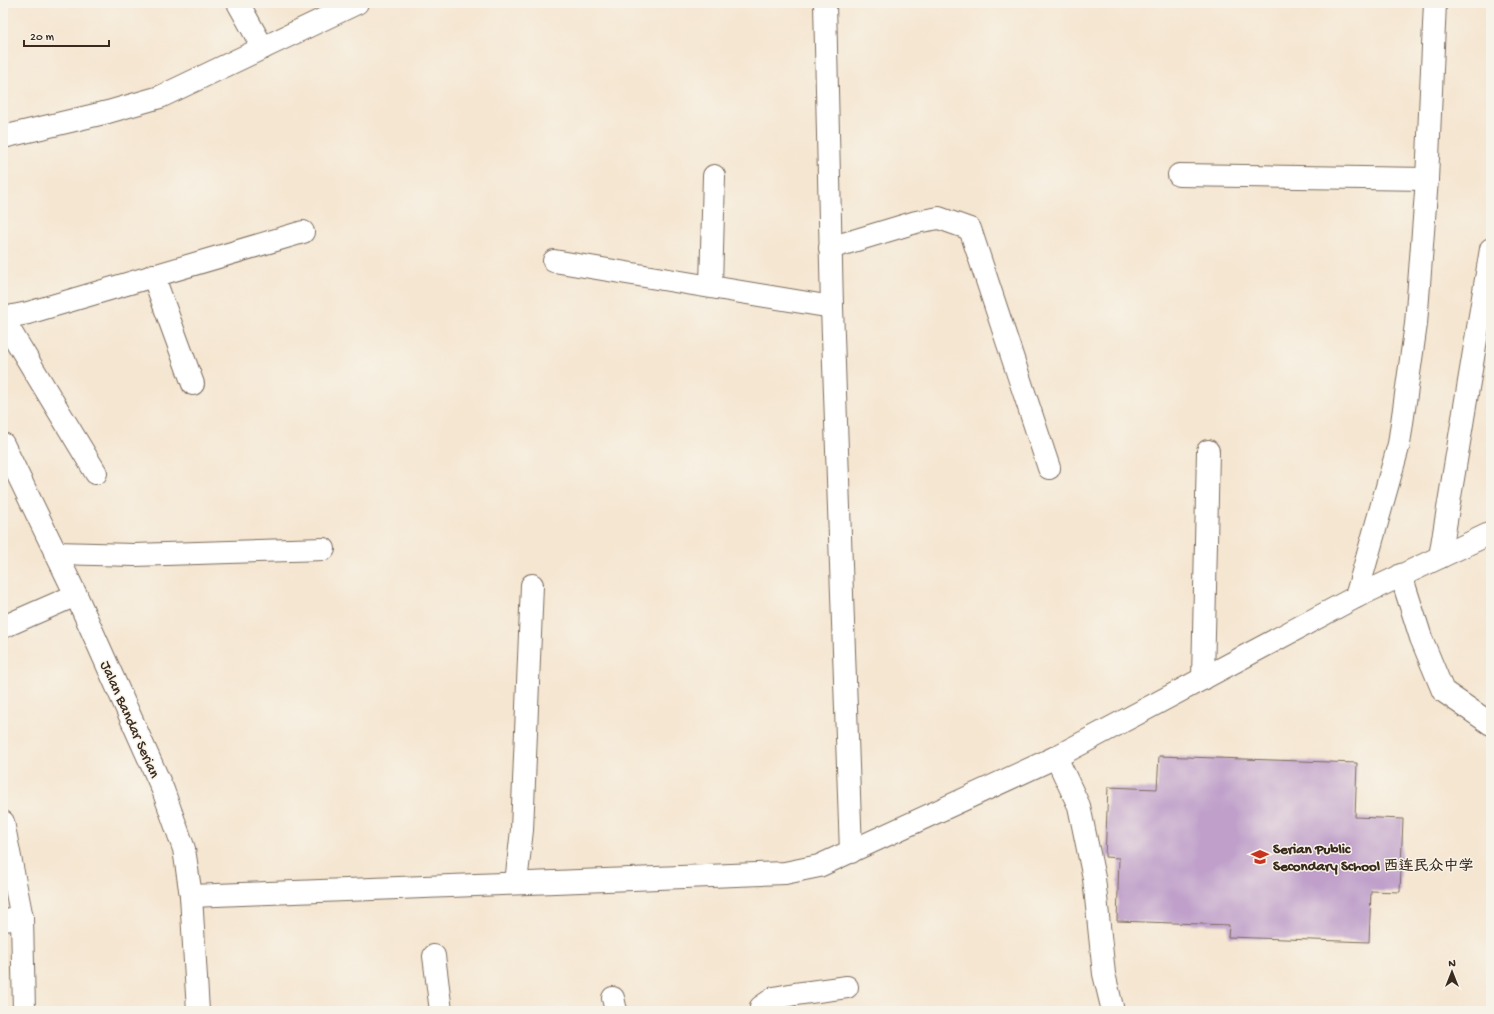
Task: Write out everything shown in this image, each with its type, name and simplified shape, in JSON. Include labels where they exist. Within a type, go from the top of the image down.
[{"type":"street","points":[[238,3],[263,48]]},
{"type":"street","points":[[3,137],[108,112],[160,96],[357,3]]},
{"type":"street","points":[[825,3],[830,248],[851,852]]},
{"type":"street","points":[[1356,597],[1399,444],[1416,324],[1427,179],[1435,3]]},
{"type":"street","points":[[1179,175],[1427,179]]},
{"type":"street","points":[[710,286],[714,176]]},
{"type":"street","points":[[830,248],[916,222],[938,218],[970,229],[1049,468]]},
{"type":"street","points":[[96,473],[3,318],[28,313],[153,275],[304,232]]},
{"type":"street","points":[[1440,557],[1491,249]]},
{"type":"street","points":[[554,261],[832,306]]},
{"type":"street","points":[[153,275],[193,384]]},
{"type":"street","name":"Jalan Bandar Serian","points":[[3,444],[76,595],[163,790],[184,849],[191,896],[198,1011]]},
{"type":"street","points":[[1203,679],[1208,451]]},
{"type":"street","points":[[191,896],[785,873],[819,866],[1056,757],[1356,597],[1491,533]]},
{"type":"street","points":[[55,553],[134,555],[324,549]]},
{"type":"street","points":[[1401,575],[1421,638],[1443,691],[1491,724]]},
{"type":"street","points":[[516,883],[522,830],[532,585]]},
{"type":"street","points":[[3,627],[76,595]]},
{"type":"street","points":[[1056,757],[1079,806],[1094,878],[1104,974],[1113,1011]]},
{"type":"street","points":[[3,822],[24,1011]]},
{"type":"street","points":[[434,956],[441,1011]]},
{"type":"street","points":[[761,1011],[761,1007],[774,998],[847,986]]},
{"type":"building","points":[[1159,756],[1357,763],[1355,817],[1403,819],[1400,892],[1371,891],[1369,942],[1228,937],[1229,925],[1117,921],[1119,858],[1105,857],[1108,787],[1157,789]]},
{"type":"place","name":"Serian Public Secondary School 西连民众中学","points":[[1260,857]]}]
